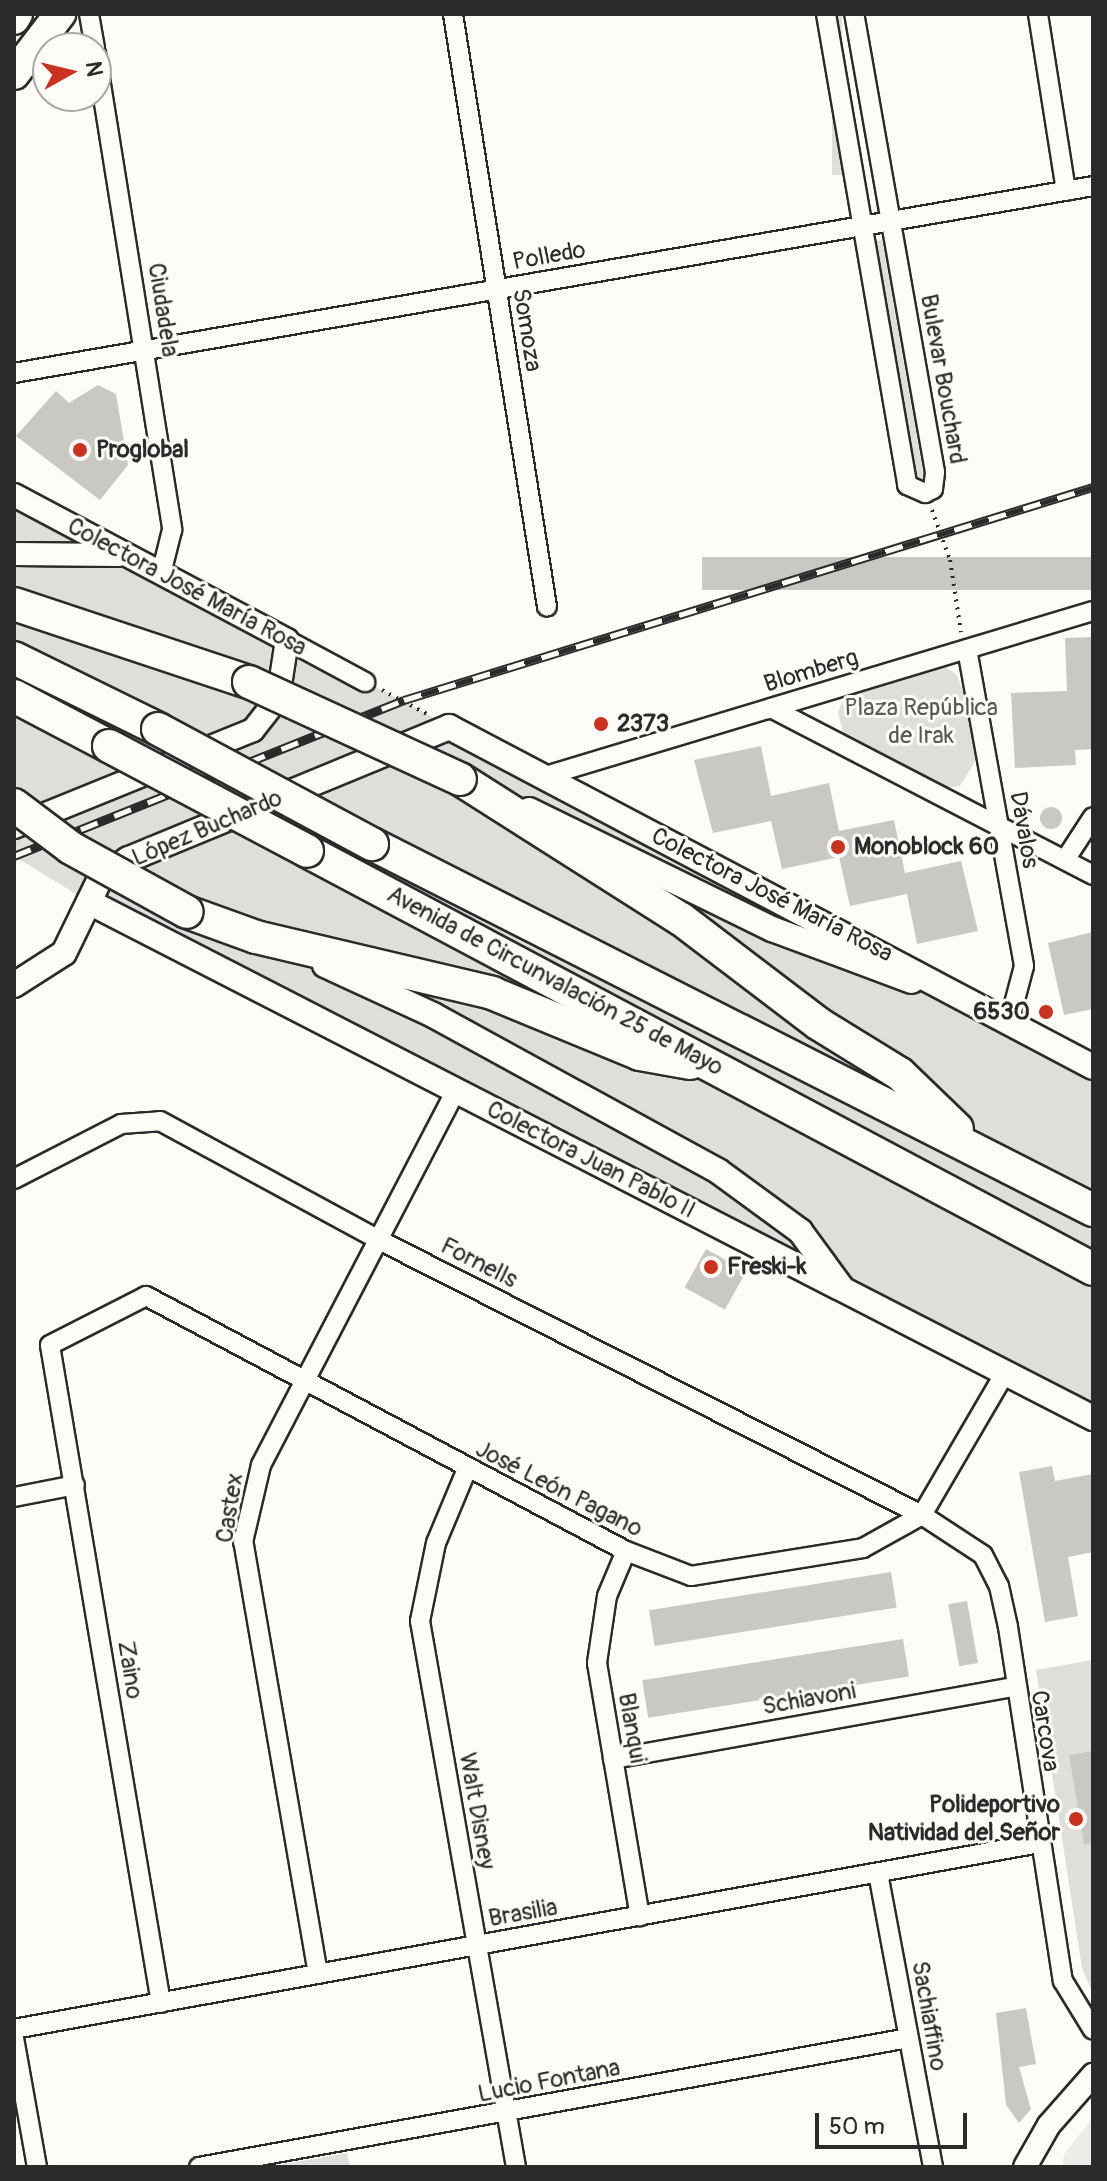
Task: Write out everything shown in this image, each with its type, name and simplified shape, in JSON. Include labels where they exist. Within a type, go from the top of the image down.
[{"type":"highway","points":[[14,74],[60,14]]},
{"type":"highway","points":[[14,604],[249,682],[493,796],[900,1074],[980,1151]]},
{"type":"highway","name":"Avenida de Circunvalación 25 de Mayo","points":[[14,658],[158,729],[372,844],[1093,1210]]},
{"type":"highway","name":"Avenida de Circunvalación 25 de Mayo","points":[[14,696],[724,1070],[1093,1269]]},
{"type":"highway","points":[[14,805],[71,848],[187,912],[256,937],[492,993],[640,1054],[724,1070]]},
{"type":"main road","name":"Colectora José María Rosa","points":[[449,727],[986,1006],[1093,1067]]},
{"type":"main road","name":"López Buchardo","points":[[14,985],[64,953],[100,879],[129,859],[449,727]]},
{"type":"main road","points":[[493,796],[772,929],[986,1006]]},
{"type":"main road","name":"Colectora Juan Pablo II","points":[[89,902],[1093,1418]]},
{"type":"main road","points":[[256,937],[433,1015],[718,1171],[800,1231],[844,1290]]},
{"type":"street","name":"Somoza","points":[[453,14],[547,607]]},
{"type":"street","name":"Bulevar Bouchard","points":[[826,14],[907,485],[925,493],[936,481],[854,14]]},
{"type":"street","points":[[1038,14],[1066,191]]},
{"type":"street","name":"Ciudadela","points":[[106,112],[172,530],[161,574]]},
{"type":"street","name":"Polledo","points":[[14,373],[1093,186]]},
{"type":"street","name":"Colectora José María Rosa","points":[[14,495],[365,682]]},
{"type":"street","points":[[14,554],[128,556]]},
{"type":"street","name":"Blomberg","points":[[542,777],[1093,611]]},
{"type":"street","points":[[14,827],[253,730],[278,698],[287,640]]},
{"type":"street","name":"Dávalos","points":[[967,649],[1024,966],[1010,1019]]},
{"type":"street","points":[[771,708],[1093,875]]},
{"type":"street","points":[[1065,860],[1093,817]]},
{"type":"street","name":"Castex","points":[[318,1974],[243,1542],[261,1465],[308,1381],[377,1239],[456,1091]]},
{"type":"street","name":"Fornells","points":[[14,1179],[121,1124],[160,1121],[377,1239],[922,1515]]},
{"type":"street","name":"José León Pagano","points":[[50,1345],[146,1296],[626,1551],[691,1576],[863,1548],[922,1515]]},
{"type":"street","name":"Zaino","points":[[50,1345],[161,2003]]},
{"type":"street","points":[[922,1515],[1005,1373]]},
{"type":"street","name":"Walt Disney","points":[[467,1469],[436,1543],[420,1621],[516,2167]]},
{"type":"street","points":[[14,1497],[75,1485]]},
{"type":"street","name":"Carcova","points":[[922,1515],[983,1555],[999,1586],[1063,1981],[1093,2030]]},
{"type":"street","name":"Blanqui","points":[[626,1551],[598,1634],[613,1759],[640,1916]]},
{"type":"street","name":"Schiavoni","points":[[613,1759],[1013,1687]]},
{"type":"street","name":"Brasilia","points":[[14,2029],[1040,1843]]},
{"type":"street","name":"Sachiaffino","points":[[878,1873],[933,2167]]},
{"type":"street","points":[[14,2038],[37,2167]]},
{"type":"street","name":"Lucio Fontana","points":[[199,2167],[507,2114],[908,2038]]},
{"type":"street","points":[[1025,2167],[1049,2125],[1093,2075]]},
{"type":"path","points":[[925,493],[950,560],[952,605],[967,649]]},
{"type":"path","points":[[365,682],[404,700]]},
{"type":"shaded area","points":[[1093,2118],[1093,2167],[1062,2167],[1065,2152]]},
{"type":"green space","points":[[832,14],[842,14],[842,175],[832,175]]},
{"type":"green space","points":[[882,240],[924,478],[913,480],[871,242]]},
{"type":"green space","points":[[14,495],[1093,1067],[1093,1418],[89,902],[14,856]]},
{"type":"green space","name":"Plaza República de Irak","points":[[944,666],[957,675],[968,706],[977,758],[960,786],[944,788],[854,742],[843,733],[838,712],[847,692]]},
{"type":"green space","name":"Polideportivo Natividad del Señor","points":[[1093,1660],[1093,1994],[1082,1968],[1036,1670]]},
{"type":"green space","points":[[347,2153],[350,2167],[269,2167]]},
{"type":"building","name":"Proglobal","points":[[98,385],[116,394],[128,465],[100,500],[16,436],[56,391],[69,403]]},
{"type":"building","points":[[702,557],[1093,557],[1093,590],[702,590]]},
{"type":"building","points":[[1093,637],[1093,749],[1075,750],[1076,765],[1015,768],[1011,693],[1067,691],[1065,638]]},
{"type":"building","name":"Monoblock 60","points":[[761,746],[771,796],[829,783],[839,831],[894,820],[905,873],[961,861],[978,931],[917,944],[907,894],[850,906],[839,857],[782,869],[771,821],[713,833],[694,760]]},
{"type":"building","points":[[1051,807],[1059,810],[1062,818],[1059,826],[1051,829],[1043,826],[1040,818],[1043,810]]},
{"type":"building","points":[[1093,932],[1093,1009],[1064,1015],[1048,943]]},
{"type":"building","points":[[706,1249],[746,1271],[725,1310],[685,1287]]},
{"type":"building","points":[[1052,1466],[1055,1481],[1093,1474],[1093,1552],[1068,1557],[1078,1616],[1045,1622],[1019,1472]]},
{"type":"building","points":[[891,1572],[897,1608],[655,1646],[649,1610]]},
{"type":"building","points":[[967,1601],[978,1663],[959,1666],[948,1604]]},
{"type":"building","points":[[903,1639],[909,1677],[648,1718],[642,1680]]},
{"type":"building","points":[[1093,1751],[1093,1843],[1084,1844],[1069,1755]]},
{"type":"building","points":[[1026,2008],[1036,2064],[1019,2067],[1031,2109],[1019,2123],[1006,2105],[996,2013]]},
{"type":"railway","points":[[14,856],[404,700],[1093,487]]},
{"type":"place","name":"Proglobal","points":[[80,450]]},
{"type":"place","name":"2373","points":[[601,724]]},
{"type":"place","name":"Monoblock 60","points":[[838,847]]},
{"type":"place","name":"6530","points":[[1046,1012]]},
{"type":"place","name":"Freski-k","points":[[711,1267]]},
{"type":"place","name":"Polideportivo Natividad del Señor","points":[[1076,1819]]}]
